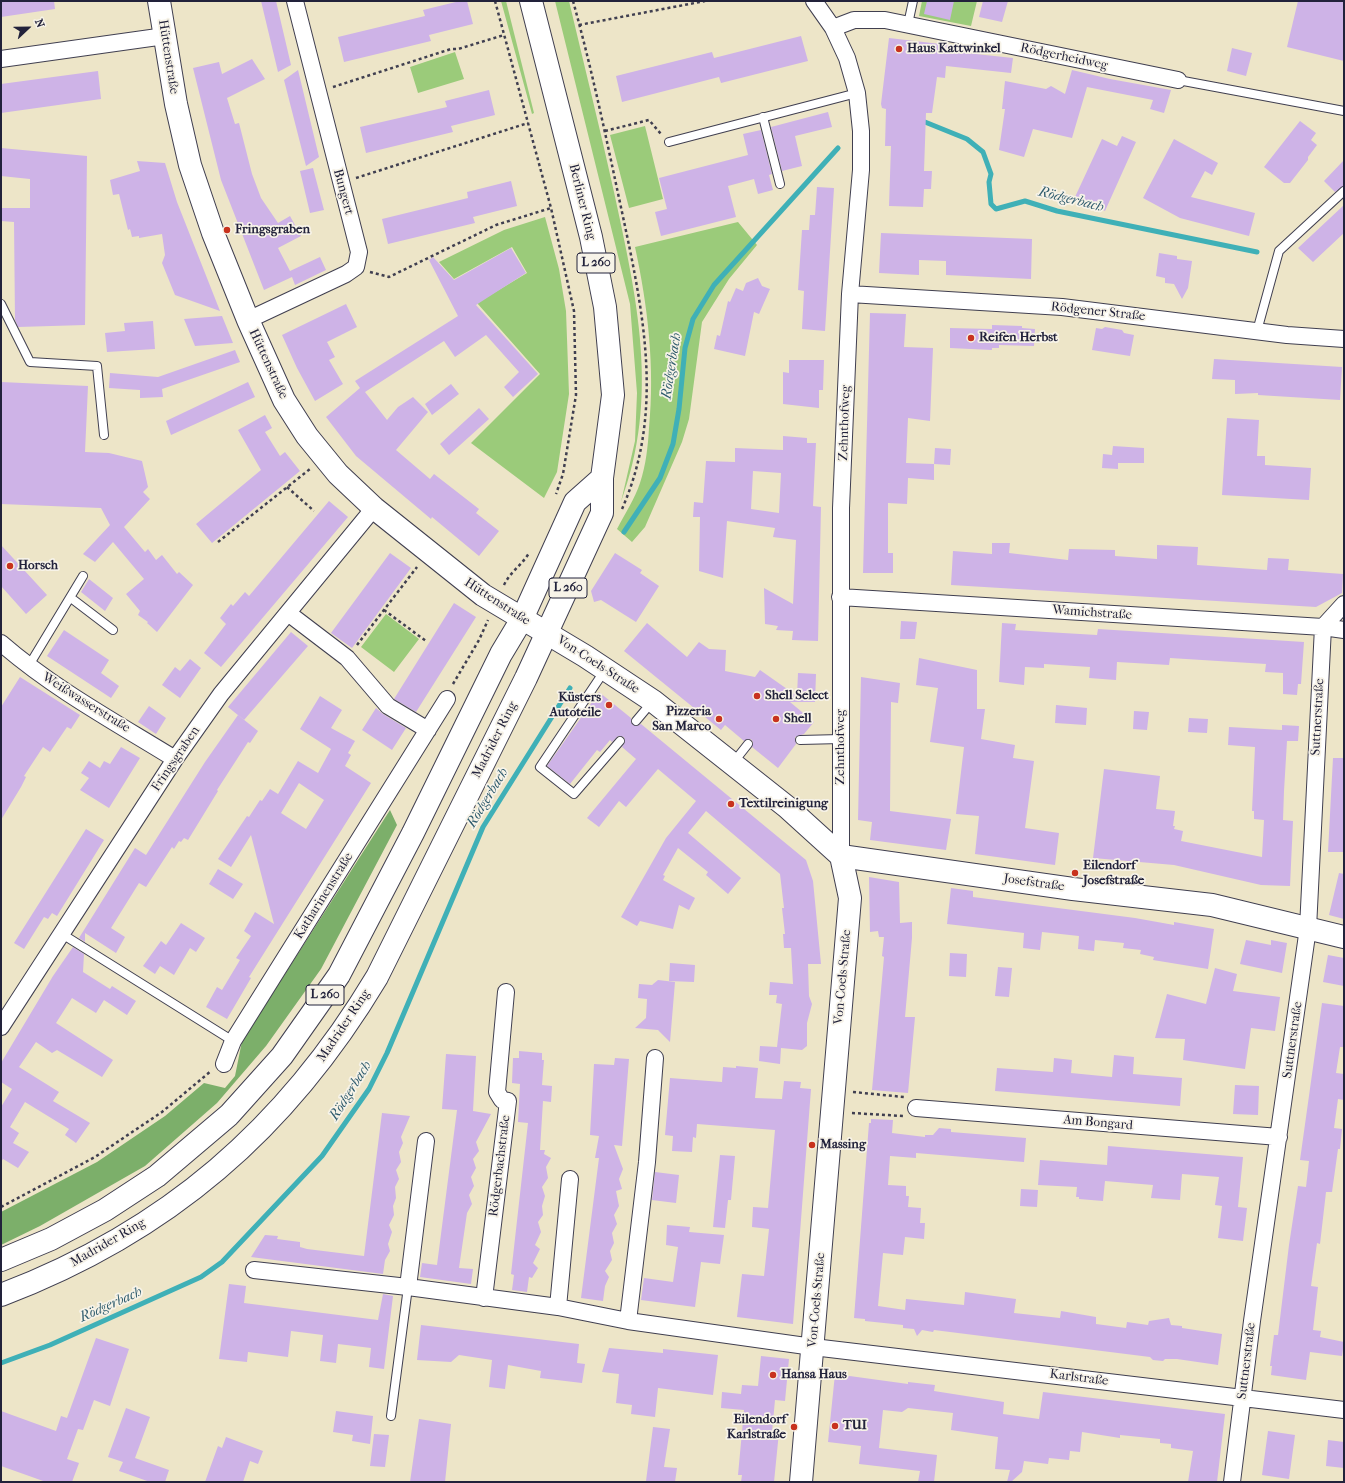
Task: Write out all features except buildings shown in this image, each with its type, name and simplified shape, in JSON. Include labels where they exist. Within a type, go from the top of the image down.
[{"type":"main road","name":"Hüttenstraße","points":[[159,1],[176,104],[190,165],[213,233],[248,320],[284,400],[307,436],[338,474],[374,508],[483,596],[534,626]]},
{"type":"main road","name":"Berliner Ring","points":[[531,1],[591,238],[605,307],[613,394],[602,478],[602,513],[534,626]]},
{"type":"main road","name":"L 260","points":[[1,1260],[51,1239],[105,1210],[157,1176],[229,1115],[282,1056],[339,975],[413,833],[501,654],[534,626],[575,502],[602,478]]},
{"type":"main road","name":"Von-Coels-Straße","points":[[534,626],[605,669],[653,701],[787,807],[841,856],[850,898],[814,1347],[801,1482]]},
{"type":"main road","name":"Madrider Ring","points":[[1,1295],[57,1272],[111,1245],[177,1202],[240,1150],[309,1076],[358,1008],[377,977],[534,626]]},
{"type":"main road","name":"Josefstraße","points":[[841,856],[1073,889],[1212,905],[1344,937]]},
{"type":"street","name":"Bungert","points":[[295,1],[340,183],[359,252],[356,267]]},
{"type":"street","name":"Zehnthofweg","points":[[814,1],[833,28],[847,58],[856,93],[861,131],[861,170],[850,294],[841,508],[841,856]]},
{"type":"street","name":"Rödgerheidweg","points":[[833,28],[854,20],[885,20],[1178,80]]},
{"type":"street","points":[[1,59],[165,36]]},
{"type":"street","points":[[248,320],[346,274],[356,267]]},
{"type":"street","name":"Rödgener Straße","points":[[850,294],[1062,307],[1257,331],[1344,339]]},
{"type":"street","name":"Fringsgraben","points":[[1,1027],[175,759],[221,694],[374,508]]},
{"type":"street","name":"Wamichstraße","points":[[840,597],[1323,627],[1344,630]]},
{"type":"street","points":[[1323,627],[1344,604]]},
{"type":"street","points":[[288,613],[347,658],[388,706],[428,730]]},
{"type":"street","name":"Suttnerstraße","points":[[1232,1482],[1252,1321],[1308,928],[1323,627]]},
{"type":"street","name":"Weißwasserstraße","points":[[1,643],[28,667],[62,690],[175,759]]},
{"type":"street","name":"Katharinenstraße","points":[[224,1064],[233,1042],[447,699]]},
{"type":"street","name":"Rödgerbachstraße","points":[[484,1298],[508,1101],[502,1100],[497,1092],[506,992]]},
{"type":"street","points":[[628,1321],[647,1162],[655,1058]]},
{"type":"street","name":"Am Bongard","points":[[916,1108],[1279,1138]]},
{"type":"street","points":[[408,1287],[426,1141]]},
{"type":"street","points":[[558,1307],[570,1179]]},
{"type":"street","points":[[254,1270],[408,1287],[558,1307],[628,1321],[814,1347]]},
{"type":"street","name":"Karlstraße","points":[[814,1347],[1344,1410]]},
{"type":"lane","points":[[908,24],[913,1]]},
{"type":"lane","points":[[1178,80],[1344,111]]},
{"type":"lane","points":[[669,142],[856,93]]},
{"type":"lane","points":[[763,117],[780,184]]},
{"type":"lane","points":[[1257,331],[1279,251],[1344,191]]},
{"type":"lane","points":[[1,304],[30,362],[97,366],[104,436]]},
{"type":"lane","points":[[28,667],[83,576]]},
{"type":"lane","points":[[71,598],[113,630]]},
{"type":"lane","points":[[605,669],[540,767],[574,794],[620,741]]},
{"type":"lane","points":[[636,722],[653,701]]},
{"type":"lane","points":[[800,740],[841,739]]},
{"type":"lane","points":[[732,764],[748,744]]},
{"type":"lane","points":[[62,934],[233,1042]]},
{"type":"lane","points":[[391,1416],[408,1287]]},
{"type":"path","points":[[495,1],[551,208],[574,311],[576,394],[563,474],[555,496]]},
{"type":"path","points":[[579,25],[705,1]]},
{"type":"path","points":[[318,92],[451,49],[458,49],[504,35]]},
{"type":"path","points":[[605,131],[649,120],[669,142]]},
{"type":"path","points":[[340,183],[528,123]]},
{"type":"path","points":[[356,267],[389,277],[496,225],[551,208]]},
{"type":"path","points":[[218,542],[324,457]]},
{"type":"path","points":[[286,487],[314,511]]},
{"type":"path","points":[[523,564],[530,551]]},
{"type":"path","points":[[347,658],[428,552]]},
{"type":"path","points":[[384,610],[426,640]]},
{"type":"path","points":[[447,699],[448,691],[479,640]]},
{"type":"path","points":[[1,1207],[95,1157],[162,1112],[206,1074],[224,1064]]},
{"type":"path","points":[[833,1112],[908,1116],[916,1108],[909,1097],[835,1090]]},
{"type":"green space","points":[[501,1],[506,1],[534,113],[532,114]]},
{"type":"green space","points":[[555,1],[569,1],[614,192],[637,309],[641,347],[642,386],[640,424],[633,463],[621,502],[635,441],[637,393],[630,304]]},
{"type":"green space","points":[[922,1],[977,1],[971,26],[919,16]]},
{"type":"green space","points":[[455,52],[464,79],[418,93],[410,67]]},
{"type":"green space","points":[[645,126],[663,199],[629,208],[610,135]]},
{"type":"green space","points":[[545,217],[559,269],[566,311],[569,394],[557,472],[544,498],[471,443],[540,374],[477,303],[527,273],[512,247],[454,279],[439,262],[504,230]]},
{"type":"green space","points":[[738,222],[757,245],[729,279],[702,322],[689,419],[682,442],[645,527],[632,542],[617,529],[630,506],[640,483],[644,469],[651,405],[651,360],[647,315],[635,247]]},
{"type":"green space","points":[[386,614],[419,639],[394,672],[361,647]]},
{"type":"green space","points":[[390,810],[397,825],[321,969],[266,1046],[217,1103],[145,1166],[40,1226],[1,1245],[1,1212],[97,1162],[165,1116],[204,1083],[225,1088],[235,1076],[242,1041]]},
{"type":"waterway","name":"Rödgerbach","points":[[920,120],[967,139],[983,152],[991,174],[989,182],[991,204],[996,209],[1025,201],[1057,211],[1257,252]]},
{"type":"waterway","name":"Rödgerbach","points":[[624,532],[660,478],[673,444],[679,409],[685,348],[693,319],[714,285],[838,148]]},
{"type":"waterway","name":"Rödgerbach","points":[[1,1363],[50,1345],[201,1277],[222,1262],[322,1156],[369,1089],[387,1053],[483,827],[570,688]]},
{"type":"place","name":"Haus Kattwinkel","points":[[899,49]]},
{"type":"place","name":"Fringsgraben","points":[[227,230]]},
{"type":"place","name":"Reifen Herbst","points":[[971,338]]},
{"type":"place","name":"Horsch","points":[[10,566]]},
{"type":"place","name":"Shell Select","points":[[757,696]]},
{"type":"place","name":"Küsters Autoteile","points":[[609,705]]},
{"type":"place","name":"Pizzeria San Marco","points":[[719,719]]},
{"type":"place","name":"Shell","points":[[776,719]]},
{"type":"place","name":"Textilreinigung","points":[[731,804]]},
{"type":"place","name":"Eilendorf Josefstraße","points":[[1075,873]]},
{"type":"place","name":"Massing","points":[[812,1145]]},
{"type":"place","name":"Hansa Haus","points":[[773,1375]]},
{"type":"place","name":"TUI","points":[[835,1426]]},
{"type":"place","name":"Eilendorf Karlstraße","points":[[794,1427]]}]
